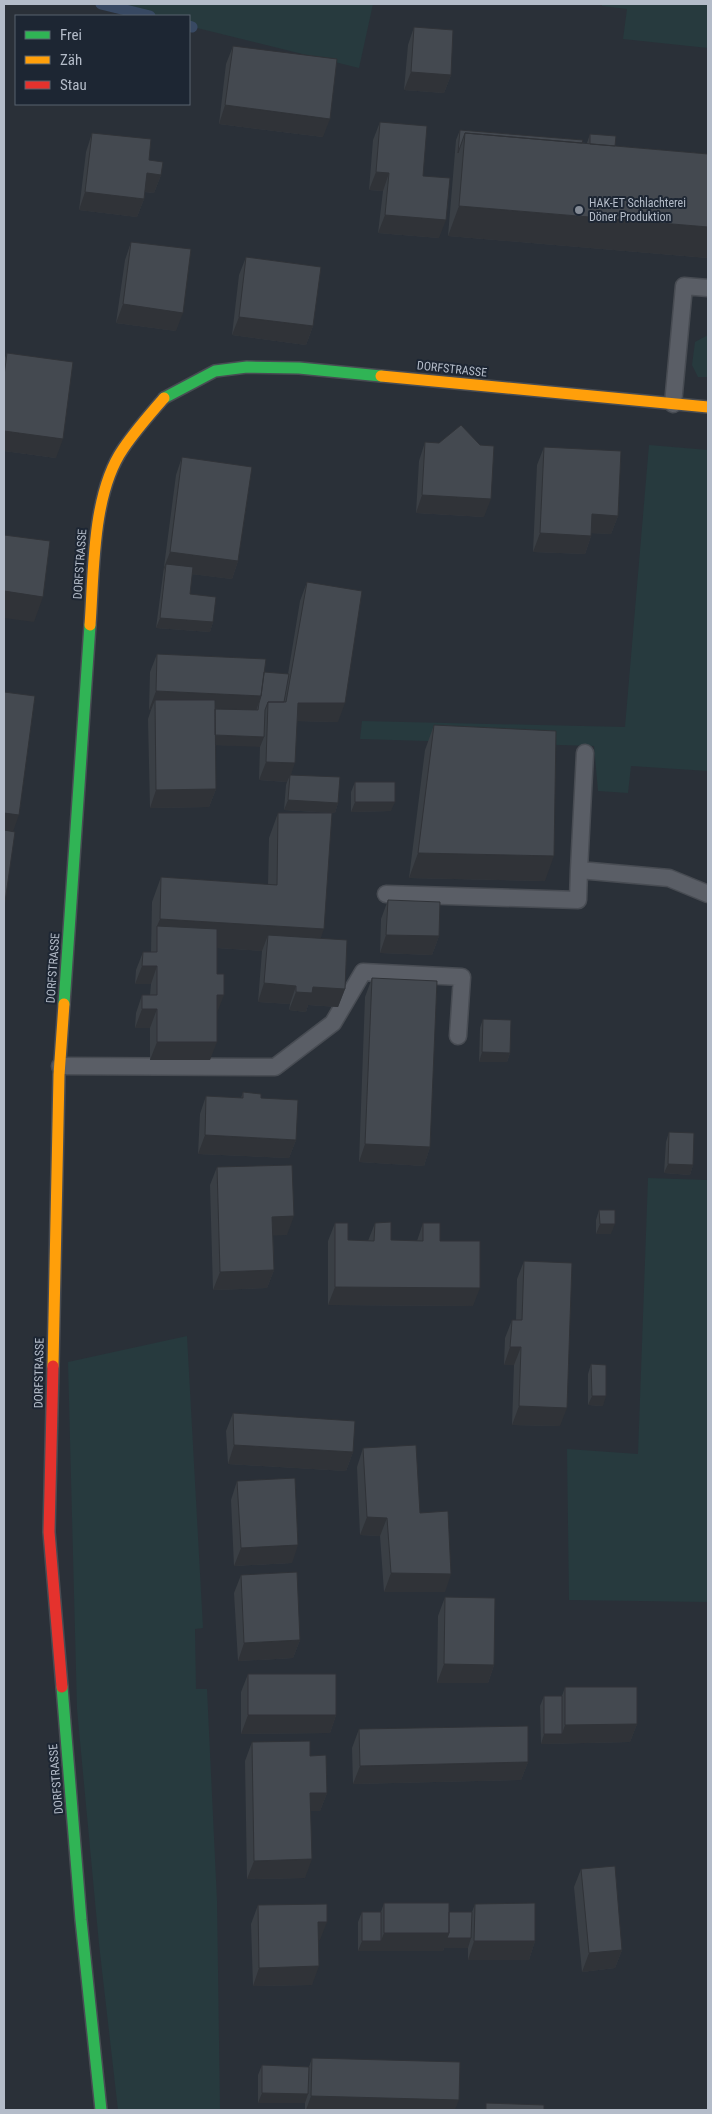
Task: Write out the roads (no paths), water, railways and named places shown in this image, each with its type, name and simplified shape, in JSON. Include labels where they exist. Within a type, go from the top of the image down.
[{"type":"street","name":"DORFSTRASSE","points":[[101,2110],[81,1920],[49,1532],[60,1066],[97,522],[106,486],[122,450],[164,398],[215,371],[247,367],[299,368],[708,408]]},
{"type":"lane","points":[[673,404],[684,286],[708,288]]},
{"type":"lane","points":[[386,894],[578,900],[585,753]]},
{"type":"lane","points":[[579,870],[669,878],[708,894]]},
{"type":"lane","points":[[60,1066],[275,1067],[333,1023],[363,972],[462,977],[458,1036]]},
{"type":"waterway","points":[[101,4],[146,15]]},
{"type":"place","name":"HAK-ET Schlachterei Döner Produktion","points":[[579,210]]}]
